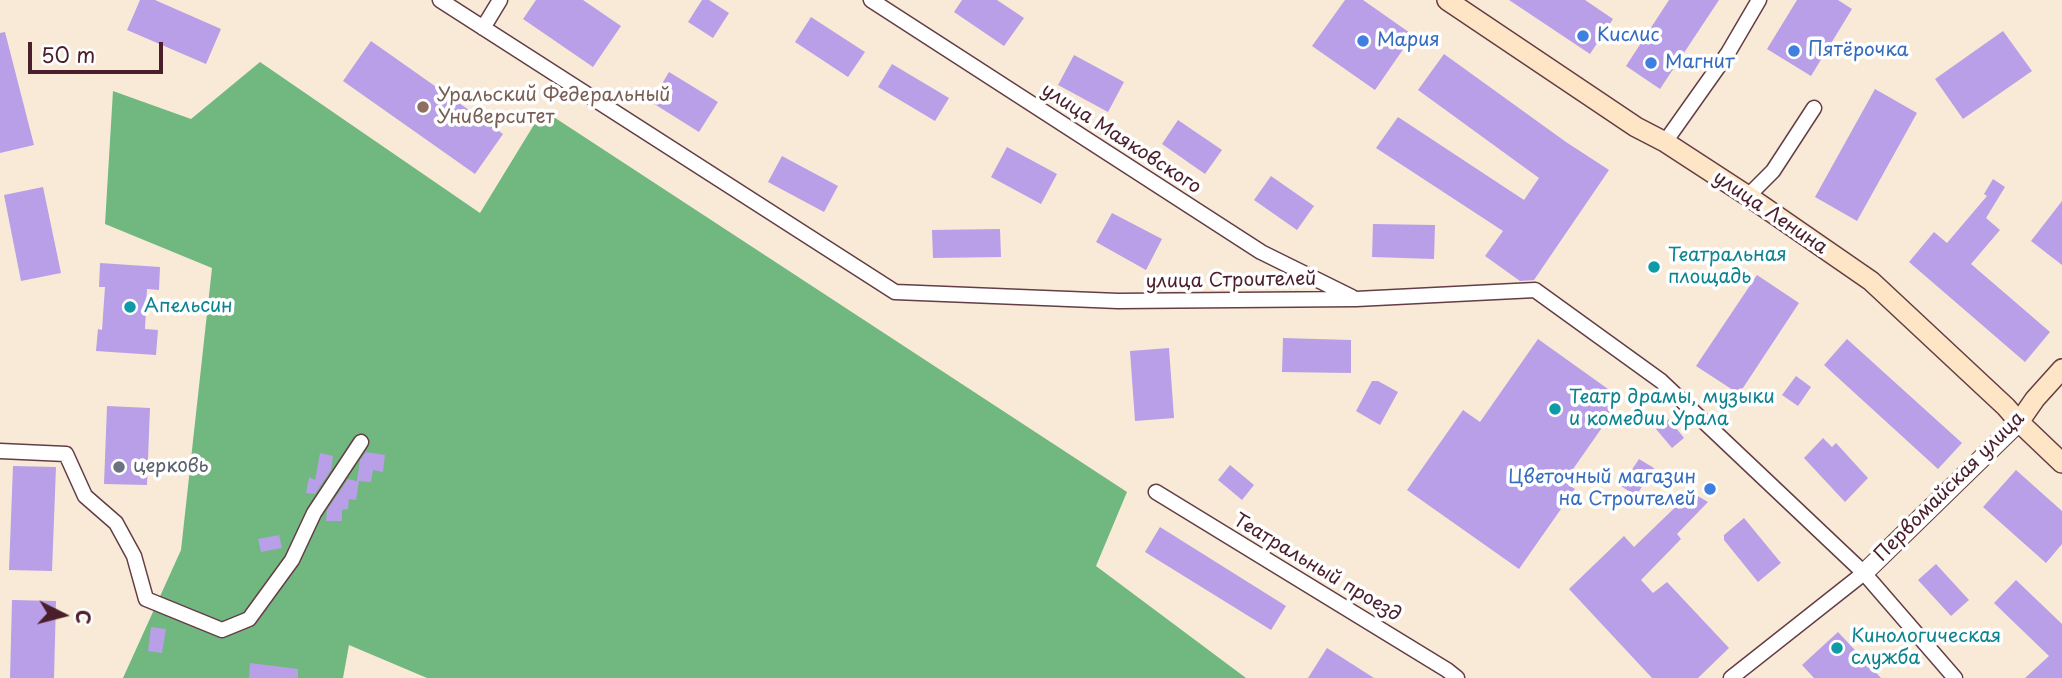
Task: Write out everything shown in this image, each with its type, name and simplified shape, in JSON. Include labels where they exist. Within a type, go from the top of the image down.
[{"type":"main road","name":"улица Ленина","points":[[1447,0],[1636,127],[1665,142],[1748,196],[1871,281],[2062,463]]},
{"type":"main road","name":"Первомайская улица","points":[[2019,422],[2062,369]]},
{"type":"street","name":"улица Строителей","points":[[440,0],[895,292],[1118,301],[1356,299],[1535,290],[1661,381],[1864,573],[1955,678]]},
{"type":"street","points":[[483,28],[500,0]]},
{"type":"street","name":"улица Маяковского","points":[[871,0],[1261,252],[1356,299]]},
{"type":"street","points":[[1665,142],[1728,53],[1759,0]]},
{"type":"street","points":[[1748,196],[1773,171],[1814,108]]},
{"type":"street","name":"Первомайская улица","points":[[1864,573],[2019,422]]},
{"type":"street","points":[[0,451],[66,454],[85,496],[116,523],[134,556],[146,599],[222,630],[249,619],[292,560],[314,513],[362,442]]},
{"type":"street","name":"Театральный проезд","points":[[1156,492],[1457,678]]},
{"type":"street","points":[[1731,678],[1864,573]]},
{"type":"green space","points":[[260,62],[480,213],[543,110],[1127,492],[1096,566],[1246,678],[427,678],[349,645],[343,678],[123,678],[181,550],[212,268],[105,224],[113,91],[191,119]]},
{"type":"building","points":[[140,0],[155,0],[221,29],[206,64],[127,30]]},
{"type":"building","points":[[536,0],[583,0],[621,26],[593,67],[523,19]]},
{"type":"building","points":[[702,0],[709,0],[729,13],[713,38],[688,22]]},
{"type":"building","points":[[962,0],[997,0],[1024,18],[1004,46],[954,12]]},
{"type":"building","name":"Мария","points":[[1345,0],[1363,0],[1413,35],[1375,90],[1312,46]]},
{"type":"building","name":"Кислис","points":[[1509,0],[1585,0],[1613,19],[1590,54]]},
{"type":"building","points":[[1669,0],[1719,0],[1660,89],[1626,66]]},
{"type":"building","points":[[1797,0],[1838,0],[1852,9],[1811,76],[1767,49]]},
{"type":"building","points":[[811,17],[865,52],[848,77],[795,42]]},
{"type":"building","points":[[2003,31],[2032,71],[1963,119],[1935,79]]},
{"type":"building","points":[[5,32],[34,145],[0,153],[0,33]]},
{"type":"building","name":"Уральский Федеральный Университет","points":[[371,41],[503,134],[475,174],[343,81]]},
{"type":"building","points":[[1444,54],[1609,170],[1534,280],[1520,281],[1485,256],[1503,231],[1376,148],[1398,117],[1524,200],[1539,178],[1418,90]]},
{"type":"building","points":[[1074,55],[1124,82],[1108,112],[1058,85]]},
{"type":"building","points":[[892,64],[949,98],[935,121],[878,87]]},
{"type":"building","points":[[669,72],[718,102],[699,132],[651,102]]},
{"type":"building","points":[[1875,89],[1917,113],[1857,221],[1815,197]]},
{"type":"building","points":[[1178,120],[1222,150],[1205,174],[1162,144]]},
{"type":"building","points":[[1007,147],[1057,174],[1041,204],[991,177]]},
{"type":"building","points":[[782,156],[838,186],[824,212],[768,182]]},
{"type":"building","points":[[1271,176],[1314,206],[1297,230],[1254,200]]},
{"type":"building","points":[[1993,179],[2005,187],[1986,218],[2000,230],[1971,264],[2050,332],[2025,362],[1909,262],[1934,232],[1947,243],[1987,196],[1984,194]]},
{"type":"building","points":[[43,187],[61,273],[21,281],[4,195]]},
{"type":"building","points":[[2062,201],[2062,265],[2031,241]]},
{"type":"building","points":[[1112,213],[1162,239],[1146,270],[1096,242]]},
{"type":"building","points":[[1373,224],[1435,225],[1434,259],[1372,257]]},
{"type":"building","points":[[1000,229],[1001,257],[933,258],[932,230]]},
{"type":"building","points":[[100,263],[160,267],[159,290],[147,289],[145,329],[158,330],[156,355],[96,351],[98,329],[102,330],[105,287],[99,287]]},
{"type":"building","points":[[1757,275],[1799,303],[1739,394],[1696,366]]},
{"type":"building","points":[[1283,338],[1351,340],[1351,373],[1282,372]]},
{"type":"building","points":[[1538,339],[1622,399],[1564,482],[1575,489],[1519,569],[1407,490],[1463,410],[1480,422]]},
{"type":"building","points":[[1847,339],[1962,443],[1938,469],[1824,365]]},
{"type":"building","points":[[1169,348],[1174,418],[1135,421],[1130,351]]},
{"type":"building","points":[[1796,376],[1811,387],[1798,406],[1782,395]]},
{"type":"building","points":[[1372,381],[1378,381],[1398,392],[1380,425],[1356,411]]},
{"type":"building","points":[[107,406],[150,408],[147,485],[104,484]]},
{"type":"building","points":[[1669,419],[1684,438],[1672,448],[1656,429]]},
{"type":"building","points":[[1823,438],[1832,447],[1836,443],[1868,478],[1845,502],[1804,458]]},
{"type":"building","points":[[366,452],[385,455],[383,472],[373,470],[371,482],[359,481],[356,500],[349,499],[348,509],[342,510],[342,521],[326,521],[327,510],[348,479],[357,481],[360,460]]},
{"type":"building","points":[[320,453],[333,456],[331,470],[315,494],[306,493],[309,477],[315,480]]},
{"type":"building","points":[[1639,459],[1654,468],[1636,496],[1621,486]]},
{"type":"building","points":[[1230,465],[1254,485],[1242,500],[1218,480]]},
{"type":"building","points":[[13,466],[56,467],[52,571],[9,570]]},
{"type":"building","points":[[2016,470],[2062,511],[2062,544],[2046,563],[1983,507]]},
{"type":"building","points":[[1691,492],[1708,502],[1677,534],[1681,539],[1641,580],[1653,593],[1667,582],[1729,648],[1698,678],[1652,678],[1569,589],[1624,536],[1634,547]]},
{"type":"building","points":[[1744,518],[1781,563],[1758,582],[1724,540],[1724,535]]},
{"type":"building","points":[[1160,527],[1286,606],[1271,630],[1145,552]]},
{"type":"building","points":[[279,535],[282,548],[261,552],[258,539]]},
{"type":"building","points":[[1936,564],[1969,600],[1951,616],[1918,580]]},
{"type":"building","points":[[2016,580],[2062,624],[2062,678],[2025,678],[2049,656],[1994,603]]},
{"type":"building","points":[[12,600],[56,601],[54,678],[10,678]]},
{"type":"building","points":[[151,627],[166,629],[162,653],[148,651]]},
{"type":"building","name":"Кинологическая служба","points":[[1838,632],[1881,678],[1814,678],[1802,665]]},
{"type":"building","points":[[1327,648],[1374,678],[1308,678]]},
{"type":"building","points":[[250,663],[298,669],[298,678],[249,678]]},
{"type":"place","name":"Кислис","points":[[1583,36]]},
{"type":"place","name":"Мария","points":[[1363,41]]},
{"type":"place","name":"Пятёрочка","points":[[1794,51]]},
{"type":"place","name":"Магнит","points":[[1651,63]]},
{"type":"place","name":"Уральский Федеральный Университет","points":[[423,107]]},
{"type":"place","name":"Театральная площадь","points":[[1654,267]]},
{"type":"place","name":"Апельсин","points":[[130,307]]},
{"type":"place","name":"Театр драмы, музыки и комедии Урала","points":[[1555,409]]},
{"type":"place","name":"церковь","points":[[119,467]]},
{"type":"place","name":"Цветочный магазин на Строителей","points":[[1710,489]]},
{"type":"place","name":"Кинологическая служба","points":[[1837,648]]}]
